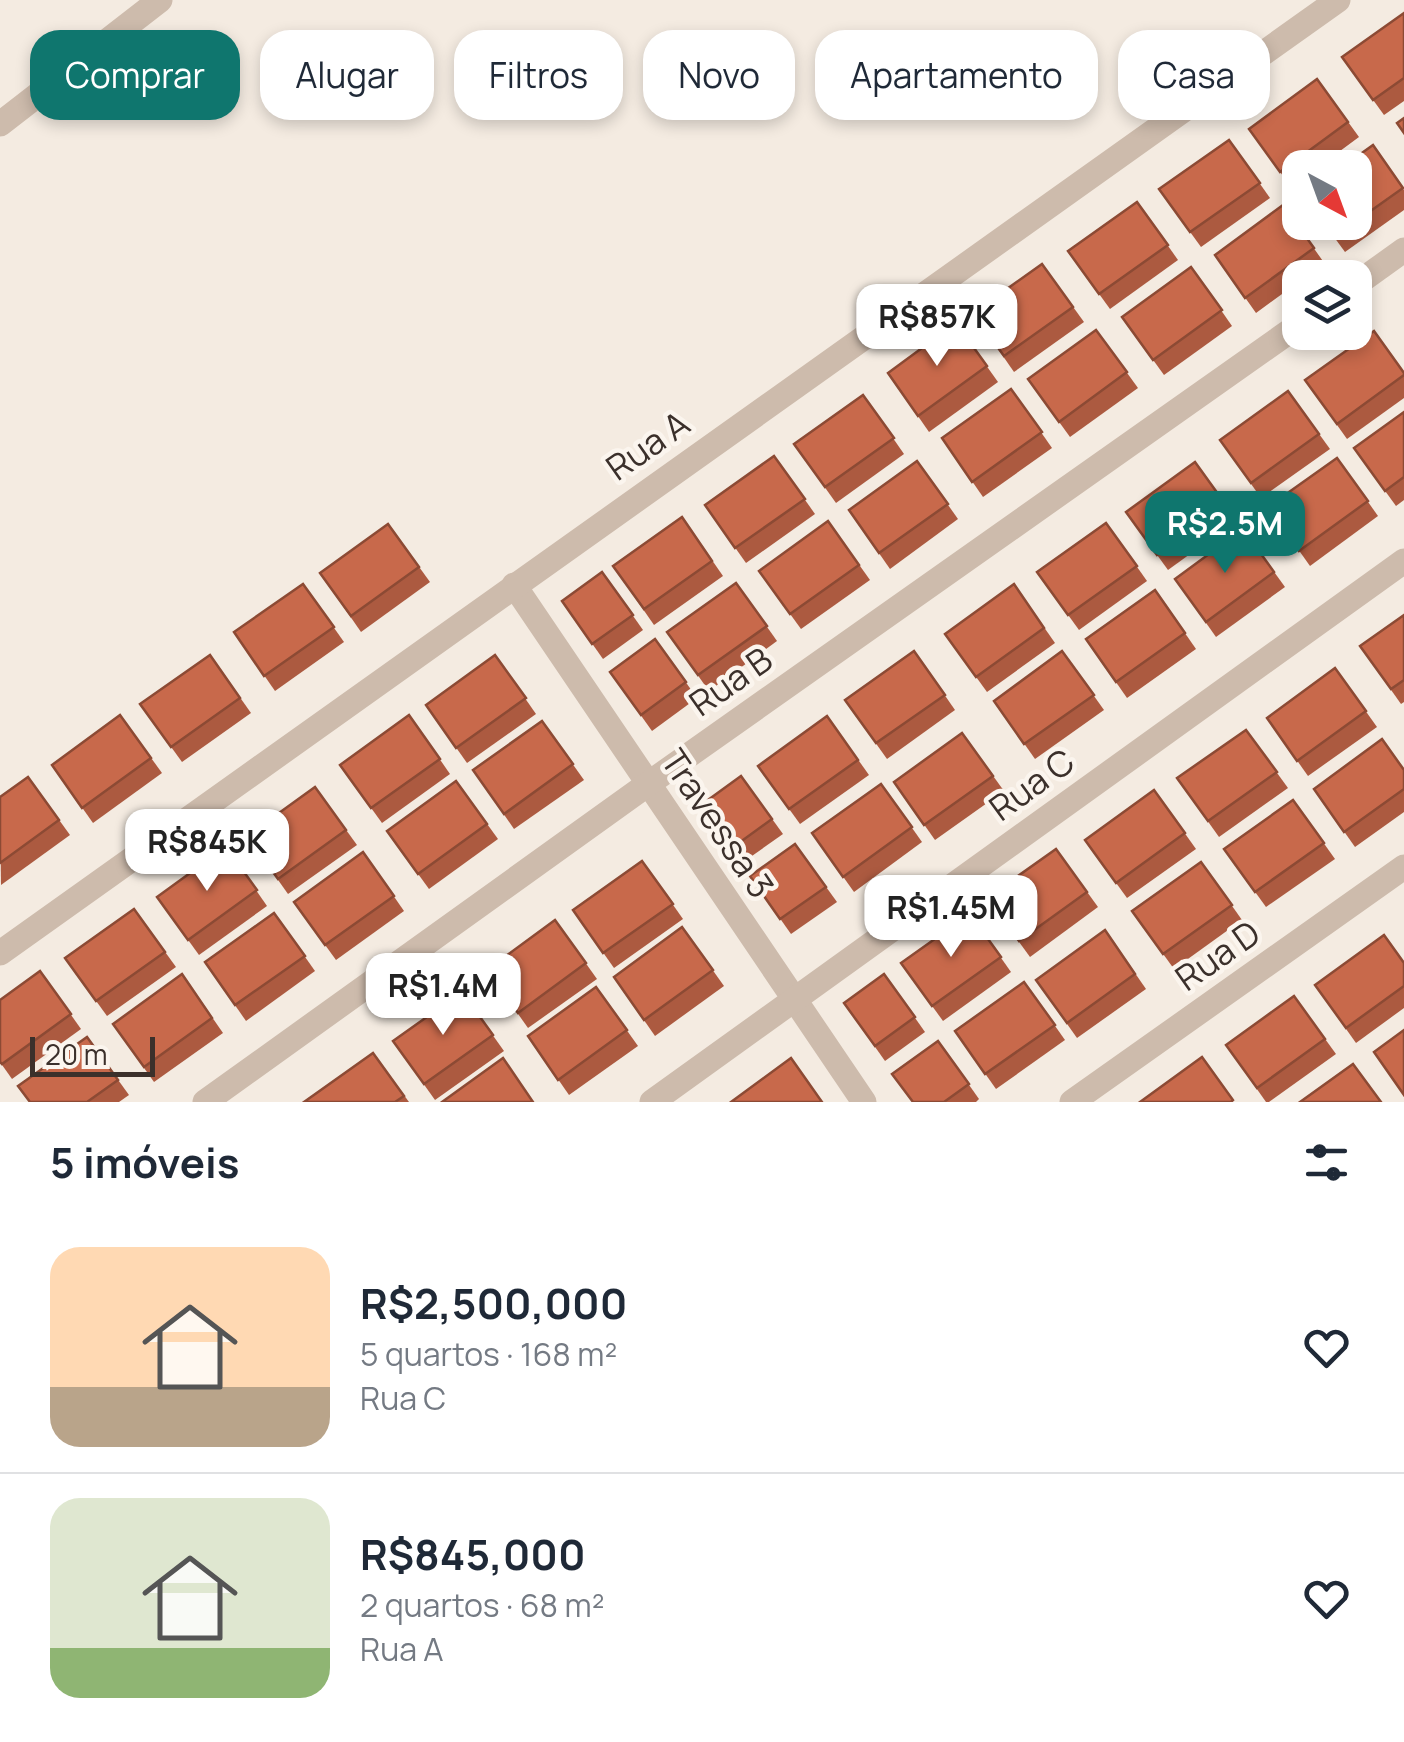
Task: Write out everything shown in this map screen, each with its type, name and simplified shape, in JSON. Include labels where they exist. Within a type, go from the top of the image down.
[{"type":"street","points":[[0,124],[160,0]]},
{"type":"street","name":"Rua A","points":[[0,953],[1338,0]]},
{"type":"street","points":[[1372,273],[1404,250]]},
{"type":"street","name":"Rua B","points":[[205,1102],[1282,337]]},
{"type":"street","name":"Rua C","points":[[652,1102],[1404,560]]},
{"type":"street","name":"Travessa 3","points":[[514,584],[864,1102]]},
{"type":"street","name":"Rua D","points":[[1072,1102],[1404,868]]},
{"type":"building","points":[[1404,13],[1404,78],[1373,100],[1342,57]]},
{"type":"building","points":[[1317,79],[1348,122],[1310,150],[1282,150],[1280,172],[1249,129],[1261,120],[1270,120],[1270,114]]},
{"type":"building","points":[[1229,140],[1260,183],[1190,232],[1159,189]]},
{"type":"building","points":[[1373,145],[1403,188],[1372,210],[1372,150],[1366,150]]},
{"type":"building","points":[[1137,202],[1168,245],[1099,294],[1068,251]]},
{"type":"building","points":[[1282,206],[1282,240],[1308,240],[1314,248],[1297,260],[1282,260],[1282,271],[1245,298],[1215,255]]},
{"type":"building","points":[[1042,264],[1073,307],[1004,356],[973,313]]},
{"type":"building","points":[[1191,267],[1222,310],[1153,360],[1122,317]]},
{"type":"building","points":[[956,323],[987,366],[918,416],[888,373]]},
{"type":"building","points":[[1096,330],[1127,372],[1059,422],[1028,379]]},
{"type":"building","points":[[1372,332],[1404,375],[1337,424],[1305,380],[1347,350],[1372,350]]},
{"type":"building","points":[[1011,389],[1042,432],[972,482],[942,438]]},
{"type":"building","points":[[1288,391],[1319,434],[1251,483],[1220,440]]},
{"type":"building","points":[[863,395],[894,438],[825,487],[794,444]]},
{"type":"building","points":[[1404,412],[1404,477],[1385,491],[1354,448]]},
{"type":"building","points":[[774,456],[805,499],[735,548],[705,505]]},
{"type":"building","points":[[1337,458],[1368,501],[1299,551],[1268,507]]},
{"type":"building","points":[[917,461],[948,504],[879,553],[849,510]]},
{"type":"building","points":[[1195,462],[1226,505],[1157,555],[1126,512]]},
{"type":"building","points":[[682,517],[712,561],[644,609],[613,566]]},
{"type":"building","points":[[828,521],[859,565],[790,614],[759,571]]},
{"type":"building","points":[[1106,523],[1137,566],[1068,615],[1037,572]]},
{"type":"building","points":[[388,524],[419,567],[351,616],[320,573]]},
{"type":"building","points":[[1243,529],[1274,572],[1206,622],[1175,579]]},
{"type":"building","points":[[602,572],[633,615],[592,644],[562,601]]},
{"type":"building","points":[[736,583],[767,626],[698,675],[667,632]]},
{"type":"building","points":[[303,584],[334,627],[264,676],[234,632]]},
{"type":"building","points":[[1014,584],[1044,628],[976,677],[945,634]]},
{"type":"building","points":[[1155,590],[1185,633],[1116,682],[1086,639]]},
{"type":"building","points":[[1404,615],[1404,680],[1391,689],[1360,646]]},
{"type":"building","points":[[655,639],[686,682],[641,715],[610,672]]},
{"type":"building","points":[[914,651],[945,695],[876,743],[845,700]]},
{"type":"building","points":[[1062,651],[1094,695],[1024,744],[994,701]]},
{"type":"building","points":[[210,655],[240,698],[171,747],[140,704]]},
{"type":"building","points":[[495,655],[526,698],[456,748],[426,705]]},
{"type":"building","points":[[1335,668],[1366,711],[1297,761],[1267,718]]},
{"type":"building","points":[[120,715],[151,758],[82,808],[52,765]]},
{"type":"building","points":[[409,715],[440,759],[371,808],[340,765]]},
{"type":"building","points":[[827,716],[858,760],[789,809],[758,766]]},
{"type":"building","points":[[542,721],[573,764],[504,814],[473,770]]},
{"type":"building","points":[[1246,730],[1277,772],[1208,821],[1177,778]]},
{"type":"building","points":[[962,733],[993,776],[924,825],[894,782]]},
{"type":"building","points":[[1382,739],[1404,770],[1404,789],[1344,832],[1314,789]]},
{"type":"building","points":[[741,776],[772,819],[732,848],[701,805]]},
{"type":"building","points":[[28,777],[59,820],[0,863],[0,797]]},
{"type":"building","points":[[456,781],[487,824],[418,874],[387,831]]},
{"type":"building","points":[[881,784],[912,827],[843,877],[812,833]]},
{"type":"building","points":[[315,787],[346,830],[278,879],[247,836]]},
{"type":"building","points":[[1154,790],[1185,833],[1116,883],[1085,840]]},
{"type":"building","points":[[1293,800],[1324,843],[1255,892],[1224,849]]},
{"type":"building","points":[[795,844],[826,887],[780,919],[750,876]]},
{"type":"building","points":[[226,847],[257,890],[188,940],[157,897]]},
{"type":"building","points":[[1056,849],[1087,892],[1019,941],[987,898]]},
{"type":"building","points":[[363,852],[394,896],[325,945],[294,902]]},
{"type":"building","points":[[642,861],[673,904],[603,953],[573,910]]},
{"type":"building","points":[[1201,862],[1232,905],[1163,954],[1132,911]]},
{"type":"building","points":[[134,909],[165,952],[96,1001],[65,958]]},
{"type":"building","points":[[274,913],[305,956],[235,1005],[205,962]]},
{"type":"building","points":[[970,914],[1001,957],[932,1006],[901,963]]},
{"type":"building","points":[[555,920],[586,963],[518,1013],[487,970]]},
{"type":"building","points":[[682,927],[713,970],[644,1020],[614,977]]},
{"type":"building","points":[[1105,930],[1135,974],[1067,1023],[1036,980]]},
{"type":"building","points":[[1384,935],[1404,963],[1404,986],[1346,1028],[1315,985]]},
{"type":"building","points":[[40,971],[71,1014],[2,1064],[0,1000]]},
{"type":"building","points":[[182,974],[212,1018],[144,1067],[113,1024]]},
{"type":"building","points":[[884,974],[915,1017],[875,1046],[844,1003]]},
{"type":"building","points":[[1024,982],[1055,1025],[985,1074],[955,1031]]},
{"type":"building","points":[[596,987],[627,1030],[558,1080],[528,1036]]},
{"type":"building","points":[[462,992],[493,1035],[424,1084],[393,1041]]},
{"type":"building","points":[[1294,996],[1325,1039],[1257,1088],[1226,1045]]},
{"type":"building","points":[[1404,1030],[1404,1095],[1374,1052]]},
{"type":"building","points":[[87,1037],[118,1080],[87,1102],[30,1102],[18,1086]]},
{"type":"building","points":[[938,1041],[969,1084],[944,1102],[913,1102],[892,1074]]},
{"type":"building","points":[[373,1053],[404,1096],[395,1102],[304,1102]]},
{"type":"building","points":[[1202,1057],[1231,1102],[1140,1102]]},
{"type":"building","points":[[503,1058],[533,1102],[442,1102]]},
{"type":"building","points":[[791,1058],[822,1102],[731,1102]]},
{"type":"building","points":[[1353,1064],[1381,1102],[1300,1102]]}]
